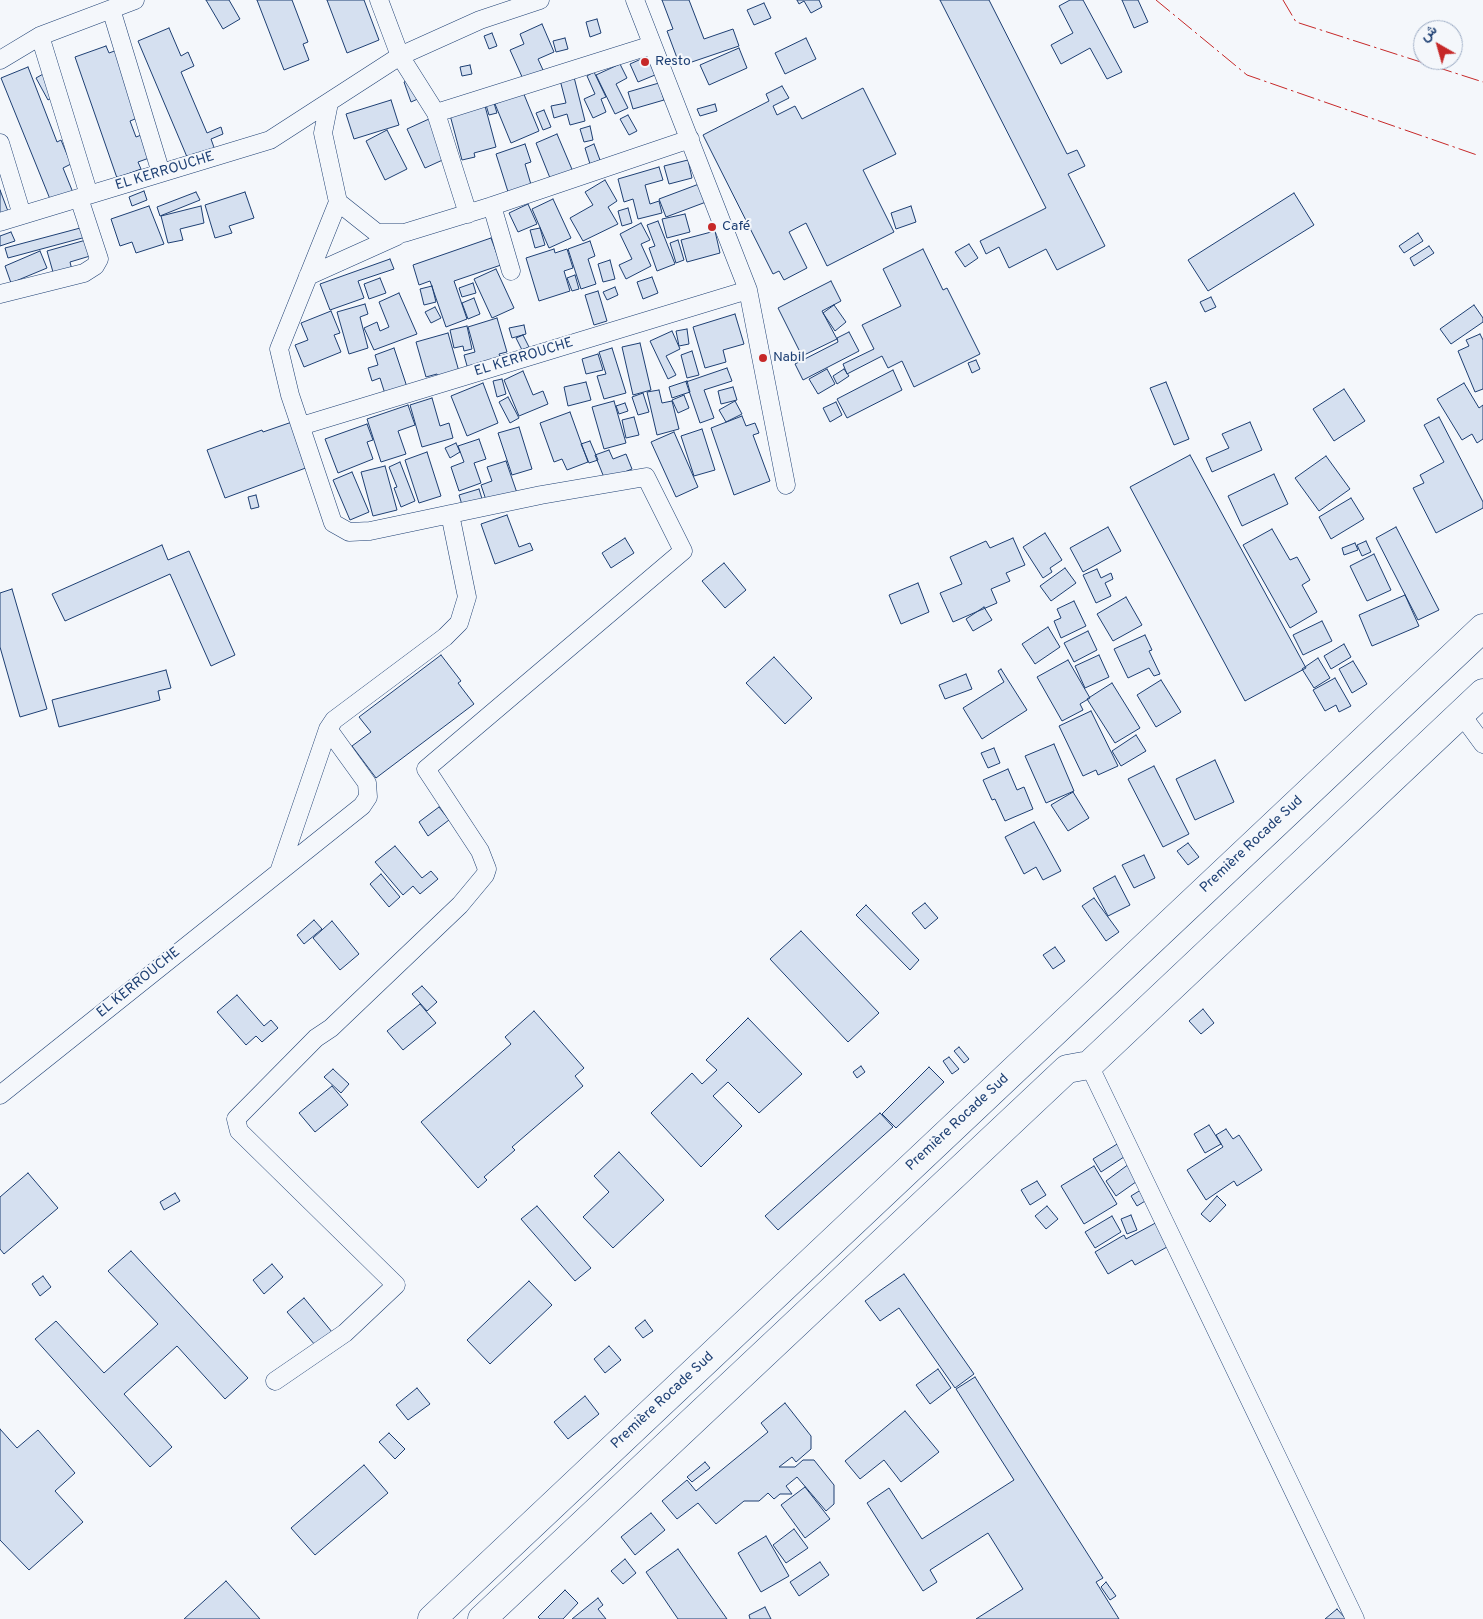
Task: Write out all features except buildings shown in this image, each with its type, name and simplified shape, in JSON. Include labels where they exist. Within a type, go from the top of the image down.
[{"type":"highway","name":"Première Rocade Sud","points":[[432,1619],[1483,628]]},
{"type":"highway","points":[[482,1619],[1067,1069],[1089,1065],[1483,693]]},
{"type":"street","points":[[0,60],[40,36],[135,0]]},
{"type":"street","points":[[379,0],[400,56],[436,113],[468,214]]},
{"type":"street","name":"EL KERROUCHE","points":[[0,222],[270,140],[400,56],[480,20],[540,0]]},
{"type":"street","points":[[634,0],[748,290],[786,485]]},
{"type":"street","points":[[111,9],[161,173]]},
{"type":"street","points":[[0,294],[84,273],[95,266],[99,259],[84,196],[40,36]]},
{"type":"street","points":[[436,113],[652,45]]},
{"type":"street","points":[[275,1381],[345,1333],[396,1286],[239,1131],[236,1119],[316,1038],[331,1028],[460,905],[485,875],[487,869],[480,851],[426,769],[683,551],[646,477],[540,495],[370,531],[349,532],[333,523],[290,395],[279,349],[338,202],[323,133],[329,103]]},
{"type":"street","points":[[308,276],[404,233],[468,214],[690,139]]},
{"type":"street","points":[[0,143],[22,215]]},
{"type":"street","points":[[338,202],[377,233],[404,233]]},
{"type":"street","points":[[492,206],[510,271]]},
{"type":"street","name":"EL KERROUCHE","points":[[301,426],[748,290]]},
{"type":"street","points":[[279,872],[328,729],[343,711],[445,637],[459,623],[467,598],[450,514]]},
{"type":"street","points":[[1461,714],[1483,744]]},
{"type":"street","name":"EL KERROUCHE","points":[[0,1095],[362,806],[368,797],[367,783],[328,729]]},
{"type":"street","points":[[1089,1065],[1355,1619]]},
{"type":"power","points":[[1156,0],[1247,75],[1477,155]]},
{"type":"power","points":[[1283,0],[1296,22],[1483,82]]},
{"type":"place","name":"Resto","points":[[645,62]]},
{"type":"place","name":"Café","points":[[712,227]]},
{"type":"place","name":"Nabil","points":[[763,358]]}]
